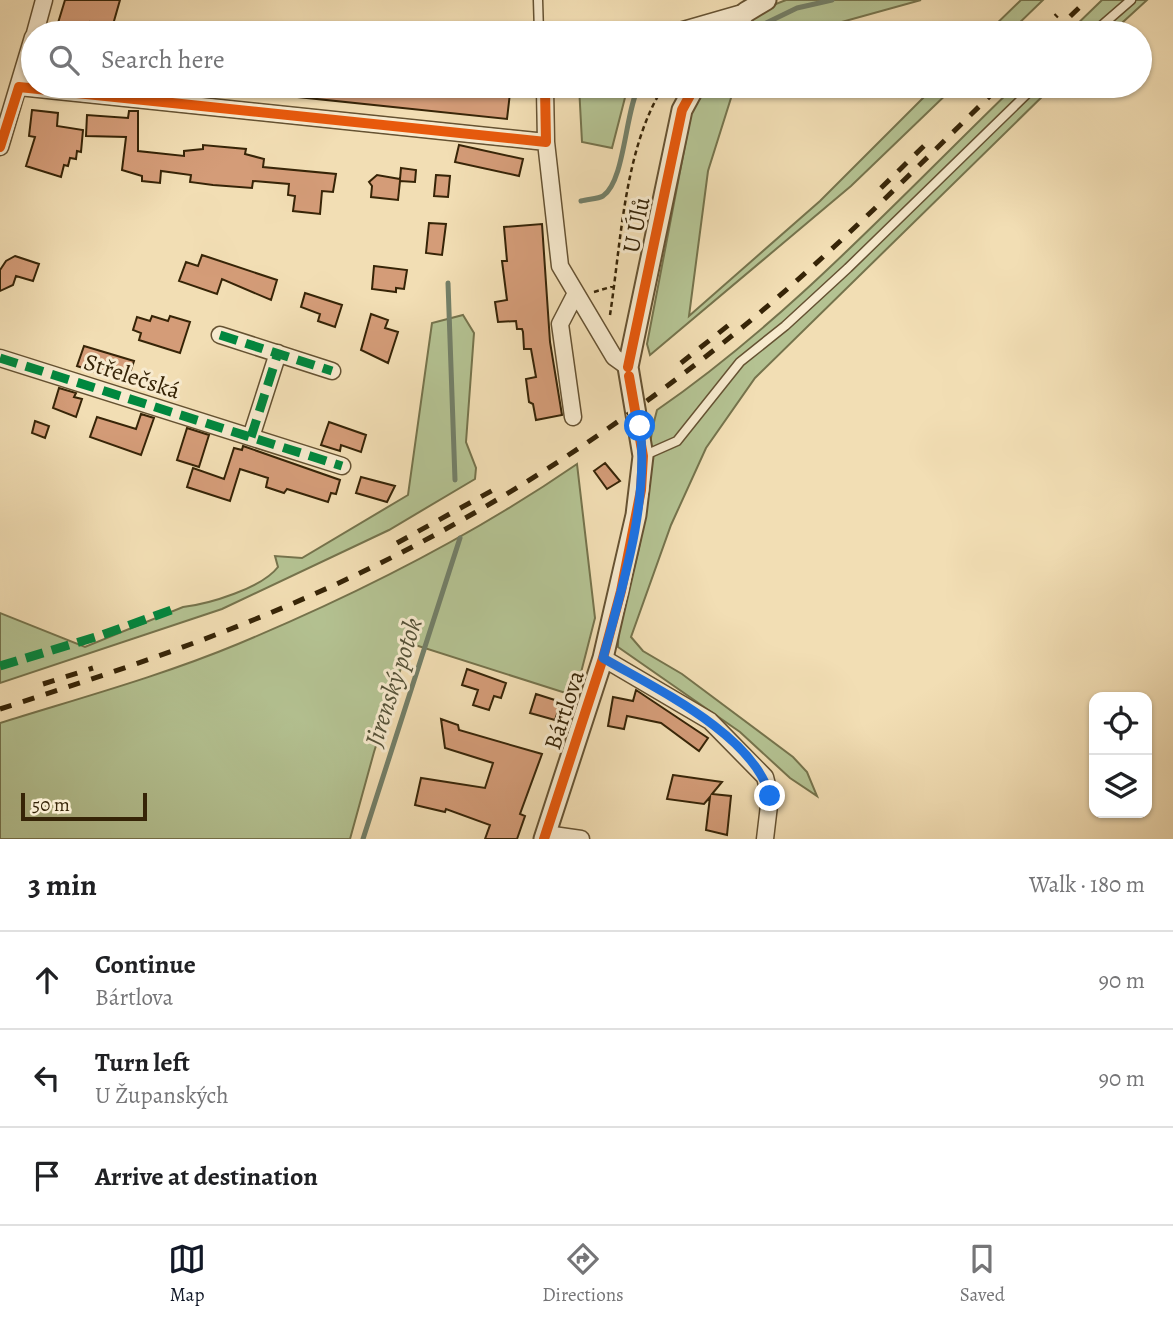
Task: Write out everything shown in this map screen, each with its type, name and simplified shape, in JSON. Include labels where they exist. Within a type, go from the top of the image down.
[{"type":"street","points":[[38,21],[44,0]]},
{"type":"street","points":[[715,21],[746,12],[766,0]]},
{"type":"street","points":[[738,21],[746,12]]},
{"type":"street","points":[[0,147],[21,80]]},
{"type":"street","points":[[124,98],[546,142]]},
{"type":"street","points":[[546,98],[546,142],[560,266],[596,329],[628,372]]},
{"type":"street","name":"U Úlů","points":[[628,372],[682,110],[688,98]]},
{"type":"street","points":[[573,417],[561,324],[575,295]]},
{"type":"street","points":[[220,335],[332,371]]},
{"type":"street","points":[[251,437],[278,354]]},
{"type":"street","name":"Střelečská","points":[[0,358],[342,466]]},
{"type":"street","name":"Bártlova","points":[[545,836],[603,658],[629,553],[641,489],[643,456],[640,426],[628,372]]},
{"type":"street","points":[[603,658],[710,721],[765,777],[770,796],[765,839]]},
{"type":"street","points":[[545,836],[581,839]]},
{"type":"lane","points":[[538,0],[539,21]]},
{"type":"lane","points":[[1107,21],[1131,0]]},
{"type":"lane","points":[[643,456],[677,441],[740,362],[785,327],[1023,98]]},
{"type":"path","points":[[596,329],[608,323],[639,144],[649,109],[656,98]]},
{"type":"path","points":[[594,292],[614,286]]},
{"type":"green space","points":[[786,0],[921,0],[845,21],[749,21],[758,11]]},
{"type":"green space","points":[[1021,0],[1043,0],[1021,21],[999,21]]},
{"type":"green space","points":[[1102,0],[1147,0],[1124,21],[1080,21]]},
{"type":"green space","points":[[580,98],[625,98],[612,148],[582,142]]},
{"type":"green space","points":[[699,98],[731,98],[708,171],[689,316],[820,201],[923,98],[943,98],[851,186],[650,355],[647,344],[691,114]]},
{"type":"green space","points":[[1003,98],[1041,98],[755,378],[706,448],[671,525],[631,637],[643,651],[682,674],[793,757],[807,772],[817,796],[790,778],[740,732],[618,647],[619,634],[640,542],[650,443],[657,410],[706,375],[752,337],[886,213]]},
{"type":"green space","points":[[463,315],[474,333],[466,442],[476,468],[475,479],[389,530],[222,609],[0,683],[0,613],[85,647],[183,607],[220,599],[248,588],[278,567],[275,556],[302,558],[408,495],[432,323]]},
{"type":"green space","points":[[577,464],[595,618],[575,696],[409,643],[350,839],[0,839],[0,723],[180,666],[281,625],[412,563],[497,515]]},
{"type":"building","points":[[65,0],[120,0],[114,21],[59,21]]},
{"type":"building","points":[[308,98],[509,98],[507,119]]},
{"type":"building","points":[[32,110],[58,113],[57,126],[83,130],[81,152],[77,151],[76,159],[70,158],[68,166],[64,165],[61,177],[26,166],[35,137],[29,136]]},
{"type":"building","points":[[129,111],[138,111],[138,151],[184,156],[184,151],[203,149],[203,145],[246,149],[245,154],[264,159],[263,167],[336,174],[333,192],[322,191],[320,214],[293,211],[295,196],[288,195],[289,184],[253,181],[252,188],[213,185],[190,182],[191,175],[161,171],[160,183],[142,181],[142,176],[122,170],[126,137],[86,136],[87,115],[128,118]]},
{"type":"building","points":[[459,145],[523,159],[519,176],[455,162]]},
{"type":"building","points":[[401,168],[416,170],[415,182],[400,181],[398,200],[371,197],[372,186],[369,182],[377,175],[400,179]]},
{"type":"building","points":[[436,175],[450,176],[448,197],[434,196]]},
{"type":"building","points":[[429,223],[446,224],[442,255],[426,253]]},
{"type":"building","points":[[542,224],[550,342],[562,415],[536,420],[533,404],[529,402],[526,379],[536,377],[531,349],[524,349],[523,332],[522,329],[517,329],[516,321],[498,322],[495,302],[507,300],[502,261],[507,261],[504,227]]},
{"type":"building","points":[[202,255],[277,280],[271,300],[222,279],[217,294],[179,281],[186,262],[198,266]]},
{"type":"building","points":[[15,256],[39,264],[33,281],[16,276],[13,285],[0,291],[0,270],[6,261]]},
{"type":"building","points":[[374,266],[407,270],[404,289],[396,288],[396,292],[372,289]]},
{"type":"building","points":[[305,293],[342,305],[335,327],[318,321],[320,314],[301,307]]},
{"type":"building","points":[[371,314],[388,320],[385,328],[398,332],[388,363],[361,350]]},
{"type":"building","points":[[152,316],[168,321],[170,316],[190,322],[180,353],[139,340],[141,333],[133,330],[137,317],[150,321]]},
{"type":"building","points":[[84,346],[134,361],[127,382],[77,366]]},
{"type":"building","points":[[59,388],[76,393],[74,397],[82,399],[76,417],[53,408]]},
{"type":"building","points":[[141,414],[154,418],[141,455],[90,437],[97,417],[136,429]]},
{"type":"building","points":[[35,421],[49,426],[45,438],[32,433]]},
{"type":"building","points":[[329,422],[366,435],[361,452],[341,445],[340,451],[321,445]]},
{"type":"building","points":[[187,428],[209,435],[199,467],[177,460]]},
{"type":"building","points":[[243,446],[340,480],[336,494],[331,493],[328,502],[287,489],[284,493],[266,487],[268,478],[240,469],[230,501],[187,487],[193,468],[224,479],[234,448],[242,450]]},
{"type":"building","points":[[605,463],[620,481],[607,489],[594,471]]},
{"type":"building","points":[[361,477],[395,486],[387,502],[356,493]]},
{"type":"building","points":[[467,669],[506,683],[501,698],[494,696],[489,710],[473,705],[478,690],[462,685]]},
{"type":"building","points":[[636,690],[708,738],[699,751],[661,723],[627,716],[624,729],[608,726],[613,697],[633,701]]},
{"type":"building","points":[[536,694],[561,702],[555,720],[530,713]]},
{"type":"building","points":[[441,719],[458,725],[459,730],[542,754],[520,814],[525,816],[517,839],[485,839],[490,825],[446,809],[445,812],[415,805],[421,778],[485,788],[493,763],[445,748]]},
{"type":"building","points":[[673,775],[722,782],[712,794],[731,796],[727,835],[706,830],[710,797],[704,804],[667,799]]},
{"type":"waterway","name":"Jirenský potok","points":[[770,21],[797,8],[832,0]]},
{"type":"waterway","name":"Jirenský potok","points":[[581,201],[601,197],[610,188],[616,176],[634,98]]},
{"type":"waterway","name":"Jirenský potok","points":[[448,283],[455,480]]},
{"type":"waterway","name":"Jirenský potok","points":[[363,839],[460,538]]},
{"type":"railway","points":[[1065,21],[1087,0]]},
{"type":"railway","points":[[1051,21],[1057,15]]},
{"type":"railway","points":[[0,709],[162,655],[282,608],[373,567],[522,485],[664,389],[748,323],[858,224],[988,98]]},
{"type":"railway","points":[[881,188],[931,139]]},
{"type":"railway","points":[[681,363],[730,324]]},
{"type":"railway","points":[[397,543],[495,489]]},
{"type":"railway","points":[[43,684],[93,668]]},
{"type":"marked path","points":[[220,335],[332,371]]},
{"type":"marked path","points":[[251,437],[278,353]]},
{"type":"marked path","points":[[0,358],[342,466]]},
{"type":"marked path","points":[[0,666],[102,635],[177,608]]},
{"type":"cycle path","points":[[0,147],[21,87]]},
{"type":"cycle path","points":[[124,98],[546,142],[545,98]]},
{"type":"cycle path","points":[[628,367],[682,110],[688,98]]},
{"type":"cycle path","points":[[544,839],[603,658],[621,591],[641,490],[643,456],[629,376]]},
{"type":"route","points":[[640,426],[643,456],[641,489],[621,591],[603,658],[710,721],[765,777],[770,796]]}]
